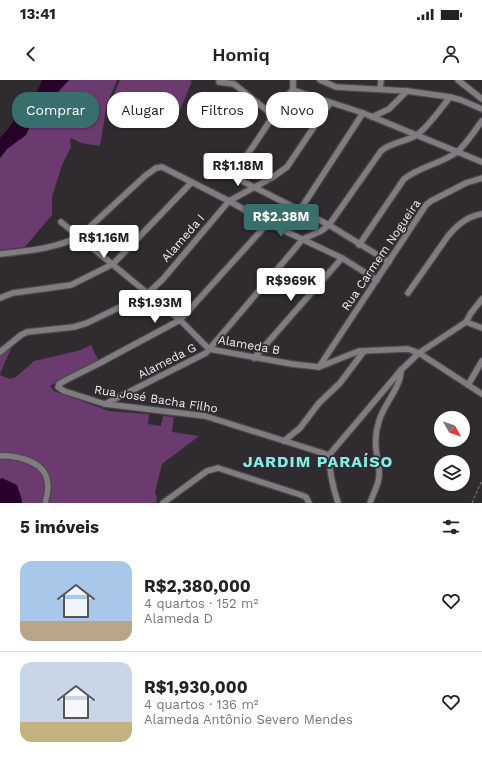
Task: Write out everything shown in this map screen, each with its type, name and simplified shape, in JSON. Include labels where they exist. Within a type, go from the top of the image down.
[{"type":"street","points":[[293,80],[293,90]]},
{"type":"street","points":[[320,80],[336,88],[407,91],[450,97],[482,109]]},
{"type":"street","points":[[380,89],[381,80]]},
{"type":"street","points":[[458,80],[482,99]]},
{"type":"street","points":[[219,82],[236,82],[266,109]]},
{"type":"street","points":[[293,90],[363,113],[482,162]]},
{"type":"street","points":[[372,117],[389,109],[407,91]]},
{"type":"street","points":[[329,225],[384,149],[416,136],[450,97]]},
{"type":"street","name":"Alameda I","points":[[0,352],[21,335],[28,332],[74,327],[87,323],[147,294],[163,279],[230,201],[273,177],[287,167],[330,103]]},
{"type":"street","points":[[300,210],[363,113]]},
{"type":"street","points":[[359,245],[404,179],[458,152],[482,121]]},
{"type":"street","points":[[266,128],[238,168],[237,176],[244,182],[329,225],[359,245],[389,262]]},
{"type":"street","points":[[0,254],[56,246],[80,236],[145,176],[156,168],[163,167],[191,183],[230,201],[268,222],[342,258],[377,280]]},
{"type":"street","name":"Rua Carmem Nogueira","points":[[319,367],[428,204],[466,183],[482,178]]},
{"type":"street","points":[[0,298],[13,293],[71,285],[113,264],[191,183]]},
{"type":"street","points":[[408,293],[455,228],[466,219],[482,214]]},
{"type":"street","name":"Alameda B","points":[[61,222],[80,236],[147,294],[180,320],[209,349],[254,358],[319,367]]},
{"type":"street","points":[[180,320],[268,222]]},
{"type":"street","name":"Alameda G","points":[[105,404],[203,355],[303,239],[321,231],[329,225]]},
{"type":"street","points":[[254,358],[342,258]]},
{"type":"street","points":[[338,503],[331,483],[329,455],[401,370],[419,353],[466,322],[482,300]]},
{"type":"street","name":"Rua José Bacha Filho","points":[[180,320],[59,384],[59,389],[105,404],[130,408],[199,414],[329,455]]},
{"type":"street","points":[[466,322],[482,328]]},
{"type":"street","points":[[319,367],[357,352],[408,349],[419,353],[482,394]]},
{"type":"street","points":[[284,441],[300,428],[316,407],[340,383],[364,351]]},
{"type":"street","points":[[468,385],[482,361]]},
{"type":"street","points":[[370,503],[379,476],[376,444],[377,428],[385,405],[396,389],[401,376],[401,370]]},
{"type":"street","points":[[0,456],[14,456],[31,461],[41,467],[47,482],[45,503]]},
{"type":"street","points":[[163,503],[207,472],[216,468],[301,495],[306,498],[309,503]]},
{"type":"path","points":[[472,503],[482,480]]},
{"type":"shaded area","points":[[42,80],[69,80],[58,92],[37,92]]},
{"type":"shaded area","points":[[69,80],[117,80],[112,92],[107,92],[107,104],[100,146],[81,143],[71,138],[71,147],[62,165],[52,197],[52,215],[25,247],[0,250],[0,158],[7,149],[26,135],[29,128],[99,128],[99,92],[58,92]]},
{"type":"shaded area","points":[[120,80],[192,81],[179,112],[179,92],[115,92]]},
{"type":"shaded area","points":[[12,123],[12,128],[29,128],[26,135],[7,149],[0,158],[0,138]]},
{"type":"shaded area","points":[[13,344],[0,374],[0,354]]},
{"type":"shaded area","points":[[91,345],[99,362],[50,386],[54,391],[109,411],[149,414],[148,424],[161,426],[163,416],[174,417],[172,432],[199,436],[162,464],[155,492],[157,498],[156,503],[46,503],[48,489],[42,466],[0,455],[0,375],[10,379],[16,377],[34,361],[81,350]]},
{"type":"shaded area","points":[[0,457],[9,457],[36,464],[46,479],[44,503],[22,503],[21,497],[2,478],[0,479]]},
{"type":"shaded area","points":[[2,478],[17,485],[22,503],[0,503],[0,479]]},
{"type":"district","name":"JARDIM PARAÍSO","points":[[318,461]]}]
